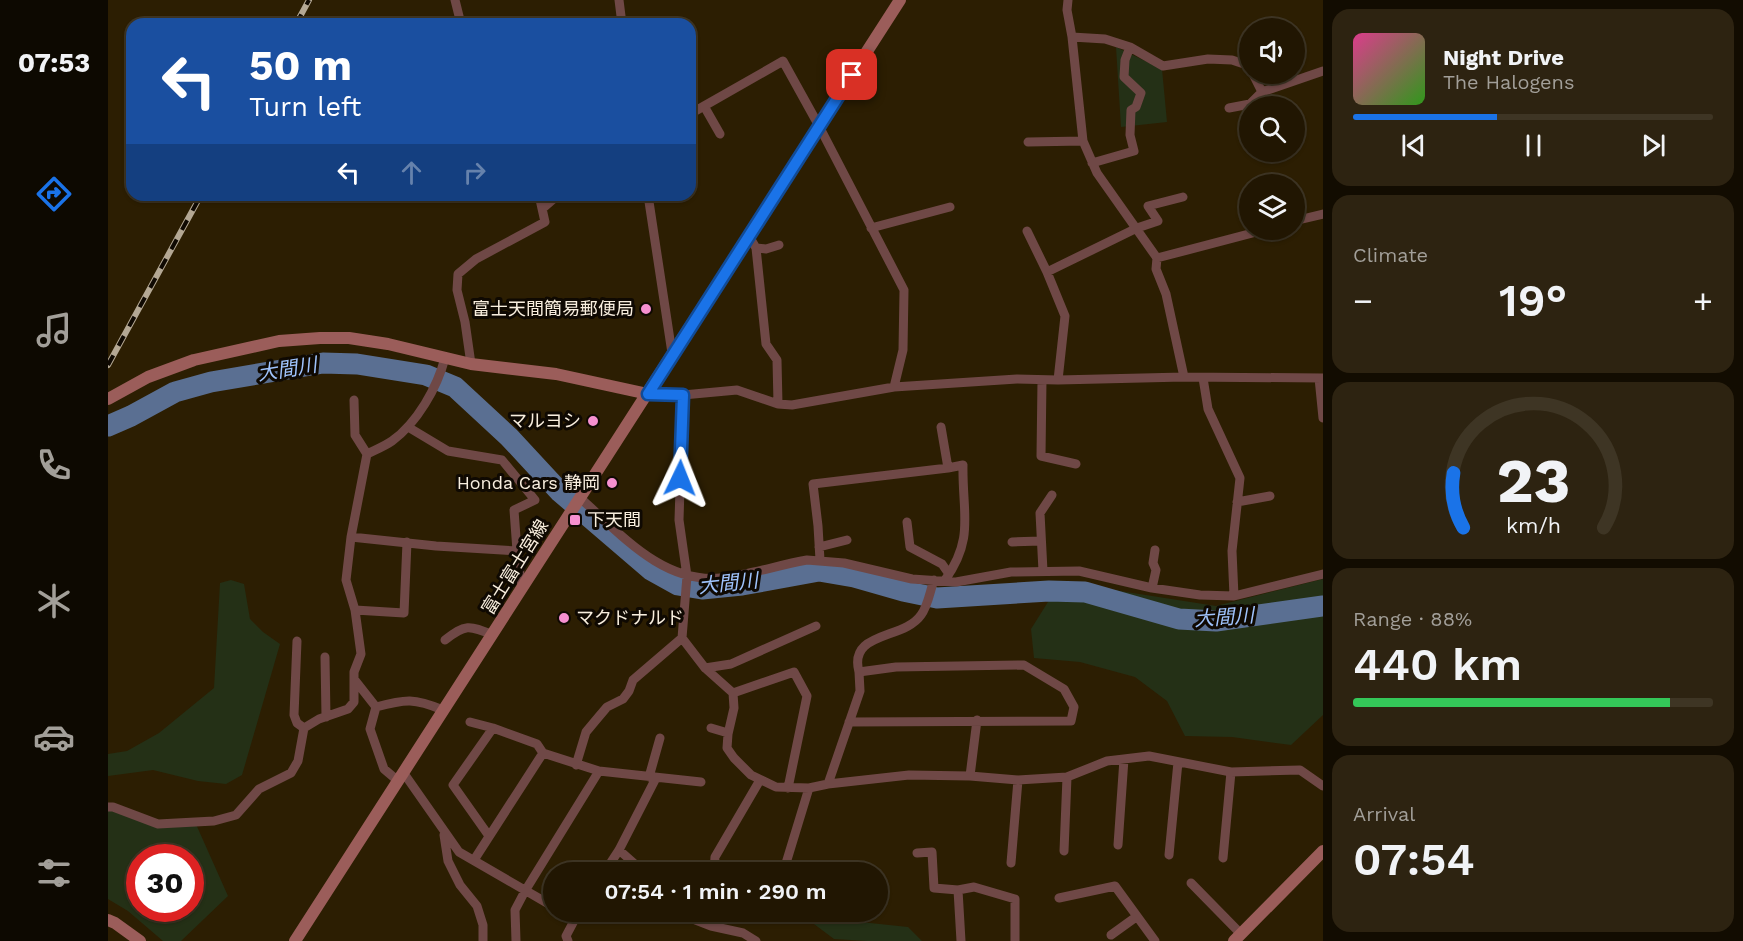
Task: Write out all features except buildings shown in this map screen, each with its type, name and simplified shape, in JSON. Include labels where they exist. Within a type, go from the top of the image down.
[{"type":"main road","name":"富士富士宮線","points":[[295,941],[900,0]]},
{"type":"main road","points":[[108,399],[169,368],[194,360],[279,341],[320,338],[349,338],[407,347],[471,364],[556,374],[648,394]]},
{"type":"main road","points":[[1237,937],[1323,851]]},
{"type":"main road","points":[[110,925],[140,941]]},
{"type":"street","points":[[455,0],[460,18]]},
{"type":"street","points":[[619,0],[621,18]]},
{"type":"street","points":[[1068,0],[1067,10],[1083,141],[1097,173],[1157,258],[1156,269],[1166,294],[1184,377]]},
{"type":"street","points":[[1072,37],[1104,39],[1130,47],[1163,66],[1208,59],[1239,62]]},
{"type":"street","points":[[1092,163],[1134,151],[1130,135],[1131,110],[1136,107],[1141,93],[1124,77],[1125,60],[1130,47]]},
{"type":"street","points":[[696,111],[783,61],[904,290],[903,350],[894,387]]},
{"type":"street","points":[[1229,108],[1250,104],[1262,92],[1323,71]]},
{"type":"street","points":[[1258,84],[1262,92]]},
{"type":"street","points":[[704,106],[720,134]]},
{"type":"street","points":[[1028,142],[1083,141]]},
{"type":"street","points":[[1047,272],[1137,228],[1158,221],[1148,206],[1183,197]]},
{"type":"street","points":[[471,364],[465,322],[457,290],[458,274],[476,259],[545,222],[541,201]]},
{"type":"street","points":[[543,208],[551,201]]},
{"type":"street","points":[[649,201],[672,353]]},
{"type":"street","points":[[871,228],[950,207]]},
{"type":"street","points":[[1305,218],[1323,214]]},
{"type":"street","points":[[1027,231],[1065,316],[1058,380]]},
{"type":"street","points":[[749,236],[756,248],[766,344],[777,360],[778,404]]},
{"type":"street","points":[[1157,258],[1239,237]]},
{"type":"street","points":[[756,248],[766,249],[779,245]]},
{"type":"street","points":[[367,454],[392,441],[408,427],[433,389],[446,358]]},
{"type":"street","points":[[1203,378],[1208,409],[1239,478],[1232,551],[1234,596]]},
{"type":"street","points":[[648,394],[683,395],[737,390],[778,404],[792,405],[894,387],[1017,379],[1321,378],[1323,418]]},
{"type":"street","points":[[1042,380],[1041,456],[1076,464]]},
{"type":"street","points":[[683,395],[679,520],[687,576],[682,638],[705,668],[734,693],[734,708],[727,748],[751,775],[776,787],[788,788],[809,788],[909,775],[1018,780],[1067,777],[1107,761],[1149,756],[1231,772],[1300,770],[1323,786]]},
{"type":"street","points":[[304,728],[348,709],[354,702],[354,672],[361,654],[355,610],[346,580],[351,537],[367,454],[355,435],[354,400]]},
{"type":"street","points":[[408,427],[448,451],[502,460],[535,500],[514,510],[522,590]]},
{"type":"street","points":[[941,427],[948,468]]},
{"type":"street","points":[[820,560],[813,484],[963,465],[965,530],[963,545],[956,564],[947,577]]},
{"type":"street","points":[[1043,571],[1040,513],[1052,495]]},
{"type":"street","points":[[1237,502],[1270,496]]},
{"type":"street","points":[[580,498],[656,563],[687,576],[704,579],[722,578],[807,560],[820,560],[844,563],[912,579],[934,580],[947,577],[957,582],[1011,572],[1079,571],[1152,588],[1200,595],[1234,596],[1323,574]]},
{"type":"street","points":[[907,522],[910,547],[942,564],[947,577]]},
{"type":"street","points":[[351,537],[436,546],[517,551]]},
{"type":"street","points":[[819,547],[847,540]]},
{"type":"street","points":[[1012,542],[1041,541]]},
{"type":"street","points":[[355,610],[404,613],[406,542]]},
{"type":"street","points":[[1152,588],[1156,570],[1153,563],[1155,550]]},
{"type":"street","points":[[828,784],[860,691],[857,655],[870,641],[904,628],[921,617],[934,580]]},
{"type":"street","points":[[445,640],[468,626],[493,635]]},
{"type":"street","points":[[705,668],[731,664],[816,626]]},
{"type":"street","points":[[576,765],[586,732],[596,720],[607,707],[623,699],[633,680],[682,638]]},
{"type":"street","points":[[297,641],[294,715],[297,723],[304,728]]},
{"type":"street","points":[[325,657],[326,717]]},
{"type":"street","points":[[849,722],[1071,721],[1074,707],[1064,689],[1024,665],[896,667],[859,672]]},
{"type":"street","points":[[734,693],[795,672],[807,696],[788,788]]},
{"type":"street","points":[[354,679],[376,707]]},
{"type":"street","points":[[376,707],[408,700],[427,703],[443,710]]},
{"type":"street","points":[[376,707],[370,729],[384,769],[400,776],[459,852],[543,901]]},
{"type":"street","points":[[970,776],[978,720]]},
{"type":"street","points":[[470,722],[537,744],[543,753],[599,771],[701,782]]},
{"type":"street","points":[[108,807],[158,824],[214,821],[237,815],[259,789],[291,773],[298,761],[304,728]]},
{"type":"street","points":[[489,836],[453,785],[493,728]]},
{"type":"street","points":[[711,728],[728,733]]},
{"type":"street","points":[[611,862],[652,778],[660,738]]},
{"type":"street","points":[[474,860],[543,753]]},
{"type":"street","points":[[1118,845],[1124,759]]},
{"type":"street","points":[[1169,855],[1178,762]]},
{"type":"street","points":[[516,941],[515,910],[599,771]]},
{"type":"street","points":[[1223,858],[1231,772]]},
{"type":"street","points":[[1064,851],[1067,777]]},
{"type":"street","points":[[715,862],[715,857],[760,780]]},
{"type":"street","points":[[1011,863],[1018,780]]},
{"type":"street","points":[[786,862],[809,788]]},
{"type":"street","points":[[444,832],[448,861],[460,885],[477,906],[483,925],[483,941]]},
{"type":"street","points":[[619,850],[633,862]]},
{"type":"street","points":[[917,853],[932,852],[934,888],[958,890],[974,886],[1015,899],[1015,941]]},
{"type":"street","points":[[1191,883],[1237,937]]},
{"type":"street","points":[[1059,898],[1115,886],[1155,941]]},
{"type":"street","points":[[958,890],[961,941]]},
{"type":"street","points":[[1111,935],[1136,917]]},
{"type":"street","points":[[568,941],[567,936],[575,922]]},
{"type":"street","points":[[701,922],[743,933],[756,941]]},
{"type":"street","points":[[711,922],[711,926]]},
{"type":"green space","points":[[1116,47],[1162,69],[1167,122],[1121,127]]},
{"type":"green space","points":[[1323,579],[1323,715],[1291,745],[1232,737],[1185,736],[1167,701],[1135,677],[1080,662],[1034,658],[1031,629],[1053,594],[1069,583],[1216,606]]},
{"type":"green space","points":[[231,580],[244,584],[250,619],[280,644],[242,775],[226,784],[198,781],[153,770],[108,776],[108,754],[127,751],[159,733],[214,688],[220,583]]},
{"type":"green space","points":[[108,807],[158,824],[195,822],[228,896],[204,919],[204,844],[126,844],[126,910],[108,899]]},
{"type":"green space","points":[[141,922],[201,922],[181,941],[163,941]]},
{"type":"green space","points":[[811,922],[860,922],[908,927],[922,941],[867,941],[834,939]]},
{"type":"waterway","name":"大間川","points":[[108,426],[175,392],[211,382],[323,363],[357,364],[426,375],[455,387],[509,437],[560,492],[651,570],[678,585],[702,589],[742,585],[819,571],[854,577],[937,598],[1049,591],[1085,592],[1179,619],[1216,621],[1323,606]]},
{"type":"railway","points":[[299,18],[309,0]]},
{"type":"railway","points":[[108,365],[198,201]]},
{"type":"place","name":"富士天間簡易郵便局","points":[[646,309]]},
{"type":"place","name":"マルヨシ","points":[[593,421]]},
{"type":"place","name":"Honda Cars 静岡","points":[[612,483]]},
{"type":"place","name":"下天間","points":[[575,520]]},
{"type":"place","name":"マクドナルド","points":[[564,618]]},
{"type":"route","points":[[680,478],[683,395],[648,394],[672,353],[852,75]]}]
